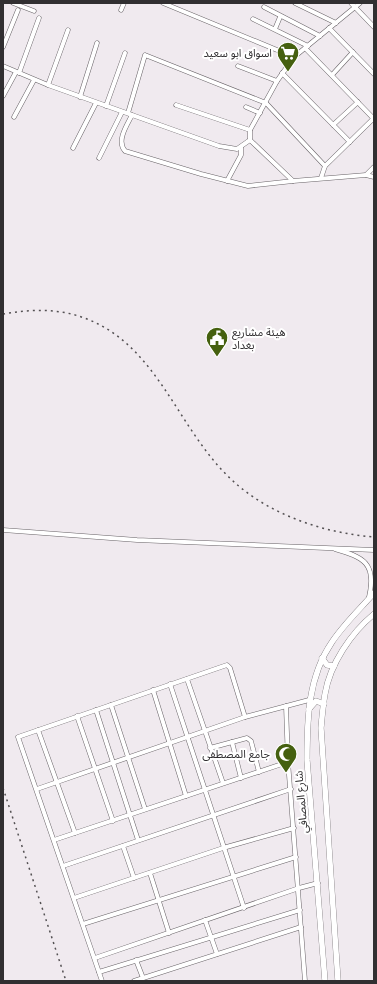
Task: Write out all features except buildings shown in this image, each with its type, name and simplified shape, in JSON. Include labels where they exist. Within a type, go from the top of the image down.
[{"type":"main road","name":"شارع المصافي","points":[[325,981],[307,760],[309,700],[322,658],[332,641],[374,593]]},
{"type":"main road","points":[[338,981],[321,728],[324,701],[334,666],[346,646],[366,620],[374,614]]},
{"type":"main road","points":[[322,658],[327,665],[334,666]]},
{"type":"main road","points":[[309,700],[324,701]]},
{"type":"main road","points":[[309,710],[314,701],[324,701]]},
{"type":"main road","points":[[318,881],[324,882],[330,879]]},
{"type":"main road","points":[[318,890],[325,888],[331,892]]},
{"type":"street","points":[[13,3],[34,11]]},
{"type":"street","points":[[121,10],[124,3]]},
{"type":"street","points":[[163,3],[294,57]]},
{"type":"street","points":[[295,3],[336,23]]},
{"type":"street","points":[[351,3],[354,8],[374,27]]},
{"type":"street","points":[[293,181],[250,140],[250,130],[277,81],[294,57],[360,3]]},
{"type":"street","points":[[264,8],[320,36]]},
{"type":"street","points":[[3,47],[18,10]]},
{"type":"street","points":[[274,29],[280,17]]},
{"type":"street","points":[[3,96],[18,73],[39,18]]},
{"type":"street","points":[[252,19],[307,47],[374,118],[325,166],[321,178]]},
{"type":"street","points":[[329,28],[374,74]]},
{"type":"street","points":[[48,86],[68,30]]},
{"type":"street","points":[[80,97],[97,43]]},
{"type":"street","points":[[332,75],[353,52]]},
{"type":"street","points":[[106,106],[125,53]]},
{"type":"street","points":[[325,166],[266,103],[145,55],[130,114],[121,139],[122,148],[125,151],[248,186],[321,178],[366,175],[374,177]]},
{"type":"street","points":[[3,66],[48,86],[219,146],[230,148],[241,147],[250,140]]},
{"type":"street","points":[[238,66],[277,81]]},
{"type":"street","points":[[282,73],[350,142]]},
{"type":"street","points":[[14,117],[34,80]]},
{"type":"street","points":[[333,125],[358,102]]},
{"type":"street","points":[[73,148],[96,103]]},
{"type":"street","points":[[176,105],[250,130]]},
{"type":"street","points":[[246,107],[260,113]]},
{"type":"street","points":[[99,158],[122,112]]},
{"type":"street","points":[[227,181],[241,155],[241,147]]},
{"type":"street","points":[[366,175],[374,167]]},
{"type":"street","points":[[3,530],[144,540],[374,550]]},
{"type":"street","points":[[327,547],[359,556],[369,566],[373,576],[368,599]]},
{"type":"street","points":[[102,981],[84,924],[18,737],[227,665],[230,668],[245,717]]},
{"type":"street","points":[[186,679],[223,783]]},
{"type":"street","points":[[170,684],[244,908]]},
{"type":"street","points":[[153,690],[186,796]]},
{"type":"street","points":[[37,789],[56,781],[245,717],[309,700]]},
{"type":"street","points":[[111,705],[127,758],[145,808]]},
{"type":"street","points":[[286,706],[288,762],[299,888],[305,981]]},
{"type":"street","points":[[96,710],[138,840]]},
{"type":"street","points":[[77,716],[113,821]]},
{"type":"street","points":[[38,730],[75,833]]},
{"type":"street","points":[[210,748],[247,738],[251,742],[260,772]]},
{"type":"street","points":[[232,742],[240,778]]},
{"type":"street","points":[[54,840],[113,821],[145,808],[288,762]]},
{"type":"street","points":[[63,866],[291,789]]},
{"type":"street","points":[[74,898],[223,848],[294,828]]},
{"type":"street","points":[[123,846],[134,878]]},
{"type":"street","points":[[84,924],[296,857]]},
{"type":"street","points":[[150,873],[169,933]]},
{"type":"street","points":[[95,958],[244,908],[318,881]]},
{"type":"street","points":[[99,972],[300,910]]},
{"type":"street","points":[[205,920],[217,954]]},
{"type":"street","points":[[134,981],[301,927]]},
{"type":"street","points":[[136,960],[143,978]]},
{"type":"railway","points":[[3,314],[35,310],[56,311],[77,315],[112,332],[132,349],[150,369],[197,439],[214,461],[233,481],[248,493],[264,504],[299,520],[336,531],[374,537]]},
{"type":"railway","points":[[3,788],[66,981]]},
{"type":"place","name":"اسواق ابو سعيد","points":[[288,72]]},
{"type":"place","name":"هيئة مشاريع بغداد","points":[[217,358]]},
{"type":"place","name":"جامع المصطفى","points":[[286,774]]}]
